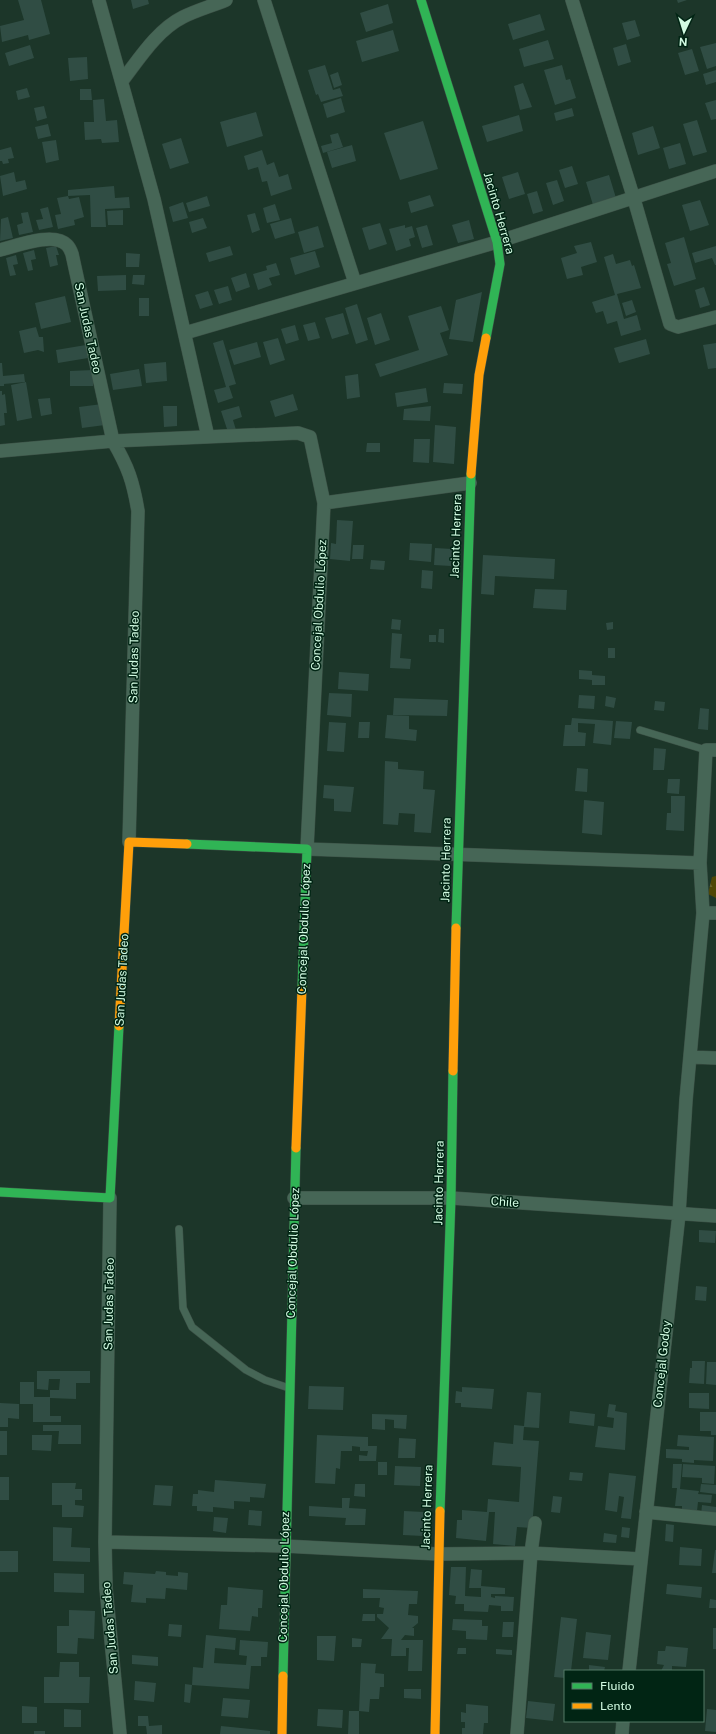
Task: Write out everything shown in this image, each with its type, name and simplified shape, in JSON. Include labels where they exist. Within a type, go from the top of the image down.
[{"type":"street","points":[[122,81],[157,37],[168,27],[182,17],[226,0]]},
{"type":"street","points":[[264,0],[355,283]]},
{"type":"street","name":"Jacinto Herrera","points":[[421,0],[497,242],[500,264],[479,375],[470,483],[457,855],[451,1198],[438,1554],[435,1734]]},
{"type":"street","points":[[572,0],[634,199],[670,324],[673,327],[678,327],[716,317]]},
{"type":"street","points":[[99,1],[154,200],[208,437]]},
{"type":"street","points":[[185,333],[497,242],[634,199],[716,171]]},
{"type":"street","name":"San Judas Tadeo","points":[[0,250],[50,239],[60,240],[68,246],[72,254],[113,441],[126,464],[134,485],[138,511],[129,842],[110,1198],[105,1542],[106,1588],[120,1734]]},
{"type":"street","name":"Concejal Obdulio López","points":[[0,451],[113,441],[298,433],[310,437],[324,503],[307,849],[294,1198],[284,1546],[282,1734]]},
{"type":"street","points":[[324,503],[470,483]]},
{"type":"street","name":"Concejal Godoy","points":[[629,1670],[679,1214],[682,1154],[690,1058],[710,913],[700,863],[711,750]]},
{"type":"street","points":[[129,842],[700,863]]},
{"type":"street","points":[[690,1058],[716,1058]]},
{"type":"street","points":[[0,1192],[110,1198]]},
{"type":"street","name":"Chile","points":[[294,1198],[451,1198],[716,1216]]},
{"type":"street","points":[[646,1512],[716,1519]]},
{"type":"street","points":[[516,1734],[531,1553],[535,1523]]},
{"type":"street","points":[[105,1542],[284,1546],[438,1554],[531,1553],[641,1559]]},
{"type":"street","points":[[622,1734],[623,1722]]},
{"type":"lane","points":[[640,730],[711,750]]},
{"type":"lane","points":[[179,1230],[183,1308],[192,1326],[246,1370],[265,1380],[289,1388]]},
{"type":"green space","points":[[716,876],[716,898],[708,894],[712,877]]},
{"type":"building","points":[[18,0],[41,0],[50,34],[29,40],[28,35],[2,42],[0,26],[24,20]]},
{"type":"building","points":[[131,0],[148,0],[149,4],[133,9]]},
{"type":"building","points":[[677,0],[687,0],[678,3]]},
{"type":"building","points":[[388,4],[393,23],[366,32],[360,13]]},
{"type":"building","points":[[540,14],[545,30],[513,40],[508,24]]},
{"type":"building","points":[[635,20],[640,36],[627,40],[622,23]]},
{"type":"building","points":[[393,30],[399,51],[362,62],[356,41]]},
{"type":"building","points":[[548,40],[554,59],[524,67],[519,49]]},
{"type":"building","points":[[716,43],[716,66],[707,69],[700,47]]},
{"type":"building","points":[[626,44],[631,62],[618,66],[613,48]]},
{"type":"building","points":[[30,45],[34,58],[9,66],[5,53]]},
{"type":"building","points":[[692,49],[699,71],[685,75],[678,53]]},
{"type":"building","points":[[87,57],[88,79],[70,81],[68,58]]},
{"type":"building","points":[[325,65],[333,90],[340,88],[343,96],[321,102],[318,94],[316,95],[308,70]]},
{"type":"building","points":[[562,65],[566,80],[570,79],[576,98],[555,105],[544,70]]},
{"type":"building","points":[[716,70],[716,82],[706,85],[703,74]]},
{"type":"building","points":[[338,72],[342,85],[334,88],[330,75]]},
{"type":"building","points":[[523,83],[532,107],[520,110],[514,86]]},
{"type":"building","points":[[27,88],[30,97],[18,100],[16,91]]},
{"type":"building","points":[[80,89],[91,89],[92,100],[80,100]]},
{"type":"building","points":[[341,98],[345,112],[327,118],[323,104]]},
{"type":"building","points":[[104,99],[106,121],[117,120],[119,142],[102,143],[101,139],[85,140],[84,122],[94,122],[93,100]]},
{"type":"building","points":[[716,100],[716,119],[711,120],[705,103]]},
{"type":"building","points":[[44,106],[47,118],[37,121],[34,108]]},
{"type":"building","points":[[572,108],[574,116],[556,121],[554,113]]},
{"type":"building","points":[[256,112],[263,136],[227,147],[220,122]]},
{"type":"building","points":[[519,115],[523,131],[487,142],[482,126]]},
{"type":"building","points":[[697,120],[707,152],[693,156],[683,124]]},
{"type":"building","points":[[423,121],[438,169],[400,180],[384,133]]},
{"type":"building","points":[[48,124],[51,136],[38,139],[35,127]]},
{"type":"building","points":[[653,126],[660,148],[638,155],[632,133]]},
{"type":"building","points":[[338,133],[343,147],[323,153],[321,146],[332,143],[330,135]]},
{"type":"building","points":[[181,138],[189,163],[170,169],[162,144]]},
{"type":"building","points":[[56,140],[59,160],[46,163],[42,142]]},
{"type":"building","points":[[680,143],[686,164],[669,169],[663,148]]},
{"type":"building","points":[[352,145],[356,161],[332,168],[327,152]]},
{"type":"building","points":[[11,147],[14,158],[8,159],[9,163],[3,164],[2,161],[0,161],[0,150]]},
{"type":"building","points":[[262,150],[267,165],[274,162],[279,177],[288,174],[292,189],[271,196],[267,181],[262,182],[258,167],[248,170],[244,156]]},
{"type":"building","points":[[572,166],[578,184],[565,188],[559,170]]},
{"type":"building","points":[[14,172],[16,182],[25,180],[27,189],[3,196],[0,176]]},
{"type":"building","points":[[518,172],[525,194],[509,199],[502,177]]},
{"type":"building","points":[[609,175],[616,198],[593,205],[586,182]]},
{"type":"building","points":[[557,180],[564,201],[553,205],[546,183]]},
{"type":"building","points":[[114,186],[115,198],[129,197],[130,208],[105,209],[106,227],[91,227],[90,195],[68,196],[68,190]]},
{"type":"building","points":[[537,191],[543,211],[533,214],[527,194]]},
{"type":"building","points":[[430,195],[434,206],[411,213],[408,202]]},
{"type":"building","points":[[68,196],[69,199],[79,197],[84,217],[74,220],[75,225],[58,229],[55,215],[61,214],[57,198]]},
{"type":"building","points":[[207,196],[210,206],[189,212],[186,203]]},
{"type":"building","points":[[700,200],[709,225],[690,231],[682,205]]},
{"type":"building","points":[[183,202],[188,218],[173,222],[169,207]]},
{"type":"building","points":[[275,204],[280,220],[267,223],[263,208]]},
{"type":"building","points":[[48,207],[53,227],[39,230],[36,220],[43,219],[40,209]]},
{"type":"building","points":[[123,210],[123,225],[108,225],[107,211]]},
{"type":"building","points":[[28,212],[33,232],[19,235],[17,225],[23,223],[21,213]]},
{"type":"building","points":[[255,213],[260,230],[252,233],[247,215]]},
{"type":"building","points":[[8,217],[13,238],[0,241],[1,219]]},
{"type":"building","points":[[203,218],[207,228],[192,233],[189,222]]},
{"type":"building","points":[[291,218],[295,233],[275,239],[270,224]]},
{"type":"building","points":[[469,220],[474,239],[458,243],[452,225]]},
{"type":"building","points":[[380,223],[387,244],[369,250],[362,228]]},
{"type":"building","points":[[405,225],[405,228],[412,226],[415,237],[409,239],[411,246],[396,251],[389,229]]},
{"type":"building","points":[[427,225],[433,245],[422,248],[416,228]]},
{"type":"building","points":[[318,226],[324,247],[304,253],[298,232]]},
{"type":"building","points":[[684,237],[696,279],[674,286],[667,264],[671,263],[665,243]]},
{"type":"building","points":[[591,242],[597,262],[581,267],[583,275],[567,279],[561,258],[577,253],[574,246]]},
{"type":"building","points":[[56,246],[59,255],[56,255],[58,265],[50,267],[46,248]]},
{"type":"building","points":[[230,246],[233,255],[209,262],[206,253]]},
{"type":"building","points":[[716,246],[716,265],[712,258],[695,263],[692,253]]},
{"type":"building","points":[[34,250],[36,259],[31,260],[33,270],[28,271],[23,253]]},
{"type":"building","points":[[315,251],[320,267],[295,275],[290,258]]},
{"type":"building","points":[[126,253],[140,254],[139,267],[126,267]]},
{"type":"building","points":[[613,254],[616,264],[630,260],[632,266],[634,265],[641,288],[617,294],[624,319],[637,315],[641,330],[621,336],[617,321],[607,324],[603,311],[596,313],[592,302],[615,295],[604,257]]},
{"type":"building","points":[[16,255],[18,264],[13,265],[16,275],[10,276],[6,258]]},
{"type":"building","points":[[276,263],[280,275],[269,278],[272,285],[258,290],[253,274],[267,270],[266,266]]},
{"type":"building","points":[[246,273],[250,287],[236,292],[231,278]]},
{"type":"building","points":[[126,275],[126,290],[98,291],[97,276]]},
{"type":"building","points":[[133,275],[145,275],[144,285],[132,284]]},
{"type":"building","points":[[228,286],[232,300],[219,304],[214,290]]},
{"type":"building","points":[[704,287],[710,305],[700,308],[695,290]]},
{"type":"building","points":[[208,291],[213,305],[200,309],[195,295]]},
{"type":"building","points":[[482,292],[473,342],[449,339],[456,300]]},
{"type":"building","points":[[65,296],[71,322],[41,329],[35,303]]},
{"type":"building","points":[[139,298],[149,298],[149,316],[139,316]]},
{"type":"building","points":[[632,300],[636,312],[626,316],[622,303]]},
{"type":"building","points":[[357,304],[368,340],[356,344],[345,308]]},
{"type":"building","points":[[441,306],[449,330],[440,333],[448,355],[380,377],[375,364],[419,350],[408,316]]},
{"type":"building","points":[[343,313],[349,334],[332,339],[325,318]]},
{"type":"building","points":[[381,313],[390,340],[375,345],[367,318]]},
{"type":"building","points":[[315,322],[320,338],[308,341],[303,325]]},
{"type":"building","points":[[295,325],[299,340],[286,344],[281,329]]},
{"type":"building","points":[[36,327],[39,337],[43,337],[44,352],[38,350],[24,353],[19,331]]},
{"type":"building","points":[[278,338],[285,360],[270,365],[263,342]]},
{"type":"building","points":[[646,339],[650,354],[619,363],[614,348]]},
{"type":"building","points":[[223,340],[236,384],[229,386],[233,398],[218,403],[214,390],[226,387],[213,343]]},
{"type":"building","points":[[257,342],[261,357],[234,365],[229,350]]},
{"type":"building","points":[[716,343],[716,368],[708,369],[703,345]]},
{"type":"building","points":[[86,345],[88,358],[58,363],[56,350]]},
{"type":"building","points":[[166,362],[167,381],[146,383],[144,364]]},
{"type":"building","points":[[0,363],[2,363],[3,376],[24,374],[25,382],[4,384],[4,386],[0,386]]},
{"type":"building","points":[[139,369],[142,386],[113,390],[110,374]]},
{"type":"building","points":[[93,370],[93,386],[70,386],[70,371]]},
{"type":"building","points":[[358,374],[360,397],[347,399],[345,376]]},
{"type":"building","points":[[26,382],[32,418],[17,421],[11,385]]},
{"type":"building","points":[[444,383],[463,384],[462,394],[443,393]]},
{"type":"building","points":[[426,388],[428,402],[397,407],[395,393]]},
{"type":"building","points":[[0,391],[2,391],[2,395],[5,394],[7,413],[4,413],[5,425],[0,426]]},
{"type":"building","points":[[293,394],[298,410],[275,417],[270,401]]},
{"type":"building","points":[[50,398],[52,414],[41,416],[38,399]]},
{"type":"building","points":[[102,404],[105,425],[82,428],[79,407]]},
{"type":"building","points":[[163,406],[177,406],[177,426],[164,427]]},
{"type":"building","points":[[239,406],[242,417],[233,420],[236,430],[228,432],[221,411]]},
{"type":"building","points":[[431,406],[430,421],[403,420],[404,409]]},
{"type":"building","points":[[435,425],[456,427],[454,464],[433,462]]},
{"type":"building","points":[[414,439],[430,439],[429,463],[413,462]]},
{"type":"building","points":[[367,443],[380,443],[380,452],[366,452]]},
{"type":"building","points":[[337,520],[353,521],[350,561],[330,559],[331,543],[336,544]]},
{"type":"building","points":[[410,543],[432,544],[431,562],[409,560]]},
{"type":"building","points":[[353,545],[364,545],[363,559],[352,559]]},
{"type":"building","points":[[435,548],[452,549],[451,566],[434,565]]},
{"type":"building","points":[[483,555],[555,559],[554,579],[495,576],[494,595],[481,594]]},
{"type":"building","points":[[371,560],[385,561],[384,570],[370,569]]},
{"type":"building","points":[[422,570],[433,571],[432,589],[421,588]]},
{"type":"building","points":[[535,589],[567,590],[566,610],[533,608]]},
{"type":"building","points":[[392,619],[401,620],[400,630],[391,629]]},
{"type":"building","points":[[613,622],[613,629],[607,630],[606,623]]},
{"type":"building","points":[[439,629],[444,629],[444,643],[438,642]]},
{"type":"building","points":[[392,633],[402,634],[400,658],[411,659],[410,669],[390,668]]},
{"type":"building","points":[[429,635],[436,635],[436,642],[429,642]]},
{"type":"building","points":[[608,648],[615,648],[615,658],[608,658]]},
{"type":"building","points":[[579,670],[592,671],[592,675],[605,676],[605,685],[592,685],[592,680],[579,679]]},
{"type":"building","points":[[339,672],[369,674],[368,691],[338,689]]},
{"type":"building","points":[[329,693],[352,694],[351,717],[327,715]]},
{"type":"building","points":[[579,695],[595,696],[594,709],[578,708]]},
{"type":"building","points":[[606,696],[616,698],[614,708],[605,706]]},
{"type":"building","points":[[394,698],[448,700],[447,716],[393,715]]},
{"type":"building","points":[[655,701],[665,702],[664,711],[654,710]]},
{"type":"building","points":[[700,708],[709,709],[708,730],[698,729]]},
{"type":"building","points":[[387,715],[409,716],[409,729],[417,730],[416,741],[385,738]]},
{"type":"building","points":[[572,718],[613,721],[611,745],[593,743],[595,724],[578,723],[578,732],[586,733],[585,746],[563,746],[565,725],[571,725]]},
{"type":"building","points":[[616,721],[632,722],[630,739],[614,738]]},
{"type":"building","points":[[329,722],[346,723],[344,752],[327,751]]},
{"type":"building","points":[[359,722],[370,722],[369,738],[358,738]]},
{"type":"building","points":[[654,748],[666,749],[664,770],[653,770]]},
{"type":"building","points":[[385,761],[398,762],[398,769],[424,771],[423,789],[435,790],[431,833],[414,832],[415,814],[399,813],[398,825],[383,824]]},
{"type":"building","points":[[577,768],[588,769],[587,792],[575,791]]},
{"type":"building","points":[[668,779],[680,779],[679,794],[667,793]]},
{"type":"building","points":[[324,785],[354,787],[351,812],[334,811],[334,799],[323,798]]},
{"type":"building","points":[[671,796],[685,796],[684,831],[666,830],[667,813],[671,813]]},
{"type":"building","points":[[584,800],[604,802],[602,835],[582,833]]},
{"type":"building","points":[[699,1230],[716,1231],[715,1243],[699,1242]]},
{"type":"building","points":[[696,1286],[707,1287],[706,1301],[695,1300]]},
{"type":"building","points":[[692,1361],[705,1361],[704,1384],[689,1383]]},
{"type":"building","points":[[707,1362],[716,1362],[716,1385],[706,1384]]},
{"type":"building","points":[[37,1371],[90,1371],[90,1383],[76,1383],[76,1399],[50,1398],[50,1390],[59,1390],[60,1379],[49,1379],[48,1390],[37,1389]]},
{"type":"building","points":[[20,1382],[34,1382],[34,1397],[50,1397],[50,1416],[61,1416],[61,1422],[33,1422],[33,1404],[20,1404]]},
{"type":"building","points":[[309,1386],[344,1387],[343,1410],[308,1409]]},
{"type":"building","points":[[462,1387],[494,1389],[492,1409],[461,1407],[461,1403],[455,1403],[456,1391],[462,1392]]},
{"type":"building","points":[[527,1392],[541,1393],[539,1428],[524,1427],[523,1440],[539,1441],[532,1528],[517,1527],[515,1546],[493,1544],[495,1512],[489,1512],[486,1541],[456,1538],[457,1520],[462,1520],[462,1510],[487,1512],[488,1499],[519,1502],[521,1467],[492,1465],[494,1442],[513,1444],[514,1425],[524,1426]]},
{"type":"building","points":[[689,1393],[709,1393],[709,1409],[689,1408]]},
{"type":"building","points":[[0,1403],[19,1404],[19,1419],[8,1418],[8,1427],[0,1427]]},
{"type":"building","points":[[609,1404],[616,1405],[615,1411],[627,1413],[625,1450],[595,1447],[598,1426],[613,1428],[614,1418],[607,1417]]},
{"type":"building","points":[[570,1411],[595,1414],[594,1426],[569,1423]]},
{"type":"building","points":[[700,1412],[716,1412],[716,1435],[711,1435],[711,1431],[700,1431]]},
{"type":"building","points":[[372,1414],[407,1415],[406,1429],[394,1428],[394,1420],[385,1419],[385,1430],[372,1429]]},
{"type":"building","points":[[43,1425],[81,1425],[81,1444],[58,1444],[59,1431],[43,1431]]},
{"type":"building","points":[[0,1431],[7,1431],[7,1455],[0,1455]]},
{"type":"building","points":[[32,1435],[52,1435],[51,1451],[32,1450]]},
{"type":"building","points":[[317,1435],[368,1437],[368,1446],[377,1446],[376,1461],[359,1461],[359,1455],[367,1456],[368,1451],[360,1451],[360,1447],[352,1446],[352,1451],[341,1451],[340,1469],[336,1468],[335,1484],[315,1483]]},
{"type":"building","points":[[678,1435],[714,1437],[713,1461],[694,1460],[694,1463],[682,1462],[682,1459],[666,1458],[666,1449],[689,1450],[689,1447],[677,1446]]},
{"type":"building","points":[[399,1438],[416,1439],[415,1458],[398,1458]]},
{"type":"building","points":[[378,1462],[387,1462],[387,1475],[378,1475]]},
{"type":"building","points":[[673,1464],[682,1464],[680,1489],[699,1491],[698,1494],[712,1495],[711,1503],[698,1502],[697,1511],[682,1510],[682,1506],[675,1506],[677,1488],[672,1488]]},
{"type":"building","points":[[683,1464],[715,1466],[714,1484],[702,1483],[702,1478],[682,1477]]},
{"type":"building","points":[[395,1466],[421,1467],[420,1486],[394,1485]]},
{"type":"building","points":[[570,1472],[583,1473],[582,1481],[569,1480]]},
{"type":"building","points":[[609,1473],[636,1476],[631,1519],[621,1518],[624,1497],[619,1496],[617,1512],[605,1510]]},
{"type":"building","points":[[0,1477],[9,1477],[9,1500],[0,1500]]},
{"type":"building","points":[[215,1480],[266,1484],[264,1498],[250,1497],[250,1502],[234,1501],[234,1509],[213,1507],[213,1512],[197,1511],[197,1506],[192,1506],[193,1494],[198,1494],[198,1490],[214,1492]]},
{"type":"building","points":[[52,1483],[76,1483],[75,1489],[82,1489],[82,1500],[75,1500],[75,1505],[84,1506],[83,1517],[62,1517],[62,1505],[52,1505]]},
{"type":"building","points":[[355,1484],[365,1484],[365,1497],[354,1496]]},
{"type":"building","points":[[701,1484],[716,1485],[716,1494],[700,1492]]},
{"type":"building","points":[[155,1485],[173,1486],[171,1506],[153,1505]]},
{"type":"building","points":[[553,1496],[562,1497],[560,1513],[551,1512]]},
{"type":"building","points":[[342,1498],[350,1498],[349,1508],[366,1509],[365,1525],[345,1525],[346,1518],[309,1516],[309,1506],[342,1508]]},
{"type":"building","points":[[702,1505],[716,1507],[716,1517],[701,1515]]},
{"type":"building","points":[[249,1510],[262,1511],[261,1526],[248,1525]]},
{"type":"building","points":[[404,1511],[424,1512],[423,1536],[403,1535]]},
{"type":"building","points":[[214,1517],[228,1518],[226,1533],[213,1531]]},
{"type":"building","points":[[666,1524],[674,1525],[673,1542],[665,1541]]},
{"type":"building","points":[[53,1527],[72,1528],[71,1547],[90,1548],[90,1562],[53,1561]]},
{"type":"building","points":[[622,1527],[630,1528],[629,1538],[621,1537]]},
{"type":"building","points":[[604,1533],[617,1535],[616,1543],[603,1542]]},
{"type":"building","points":[[680,1547],[702,1549],[701,1566],[679,1565]]},
{"type":"building","points":[[715,1550],[716,1573],[712,1573]]},
{"type":"building","points":[[0,1551],[18,1551],[18,1572],[0,1572]]},
{"type":"building","points":[[451,1567],[466,1567],[465,1596],[481,1597],[481,1588],[469,1588],[471,1569],[482,1570],[481,1586],[505,1588],[505,1594],[491,1594],[491,1597],[514,1597],[513,1611],[501,1611],[501,1606],[489,1605],[488,1612],[464,1611],[464,1604],[455,1604],[456,1596],[449,1595]]},
{"type":"building","points":[[156,1571],[166,1572],[166,1575],[178,1576],[178,1572],[188,1573],[187,1590],[166,1588],[165,1599],[146,1598],[146,1603],[131,1602],[133,1585],[123,1584],[124,1572],[155,1574]]},
{"type":"building","points":[[54,1573],[84,1574],[84,1593],[54,1592]]},
{"type":"building","points":[[667,1584],[702,1587],[701,1598],[666,1594]]},
{"type":"building","points":[[228,1587],[263,1590],[262,1608],[258,1608],[258,1617],[252,1616],[250,1631],[219,1629],[221,1605],[227,1605]]},
{"type":"building","points":[[363,1589],[418,1591],[417,1604],[409,1604],[408,1615],[418,1616],[418,1623],[412,1628],[414,1628],[414,1636],[405,1635],[401,1640],[423,1640],[422,1671],[408,1671],[409,1648],[406,1648],[406,1656],[391,1656],[392,1639],[381,1639],[389,1628],[377,1617],[377,1614],[383,1614],[384,1608],[379,1607],[380,1598],[363,1598]]},
{"type":"building","points":[[710,1599],[716,1600],[716,1608],[709,1608]]},
{"type":"building","points":[[69,1610],[95,1611],[94,1639],[78,1638],[77,1654],[57,1653],[57,1626],[69,1626]]},
{"type":"building","points":[[363,1614],[375,1614],[375,1621],[362,1621]]},
{"type":"building","points":[[561,1617],[577,1619],[571,1670],[564,1670],[564,1678],[554,1677]]},
{"type":"building","points":[[453,1619],[482,1620],[482,1626],[488,1626],[487,1640],[466,1639],[466,1631],[452,1630]]},
{"type":"building","points":[[503,1622],[514,1622],[513,1637],[502,1637]]},
{"type":"building","points":[[169,1624],[182,1625],[181,1637],[168,1636]]},
{"type":"building","points":[[713,1628],[716,1628],[716,1649],[713,1649]]},
{"type":"building","points":[[586,1632],[611,1635],[608,1660],[583,1658]]},
{"type":"building","points":[[206,1635],[236,1638],[235,1650],[215,1648],[214,1663],[246,1665],[247,1656],[239,1655],[240,1640],[268,1642],[267,1657],[261,1657],[261,1666],[251,1666],[249,1689],[192,1685],[193,1667],[203,1668]]},
{"type":"building","points":[[317,1636],[336,1636],[334,1661],[317,1660]]},
{"type":"building","points":[[352,1638],[362,1639],[361,1647],[352,1647]]},
{"type":"building","points":[[666,1646],[688,1648],[686,1667],[672,1666],[672,1670],[662,1670],[664,1665],[657,1664],[658,1651],[665,1651]]},
{"type":"building","points":[[458,1648],[466,1648],[466,1654],[457,1654]]},
{"type":"building","points":[[496,1649],[512,1650],[512,1655],[496,1654]]},
{"type":"building","points":[[132,1655],[158,1657],[158,1666],[132,1664]]},
{"type":"building","points":[[60,1662],[79,1662],[79,1677],[90,1677],[89,1703],[44,1703],[44,1677],[59,1677]]},
{"type":"building","points":[[361,1663],[376,1664],[375,1673],[384,1674],[384,1687],[380,1687],[379,1699],[370,1699],[369,1712],[359,1711]]},
{"type":"building","points":[[589,1665],[605,1667],[604,1670],[589,1670]]},
{"type":"building","points":[[135,1681],[156,1683],[154,1702],[134,1700]]},
{"type":"building","points":[[185,1684],[192,1685],[190,1703],[184,1702]]},
{"type":"building","points":[[404,1689],[421,1689],[421,1699],[404,1698]]},
{"type":"building","points":[[223,1698],[250,1700],[248,1718],[221,1716]]},
{"type":"building","points":[[528,1701],[555,1704],[553,1721],[526,1718]]},
{"type":"building","points":[[466,1704],[488,1706],[488,1723],[484,1723],[483,1734],[462,1734],[462,1728],[465,1728],[465,1722],[461,1722],[461,1712],[466,1713]]},
{"type":"building","points":[[22,1706],[37,1707],[37,1723],[22,1723]]},
{"type":"building","points":[[64,1709],[81,1710],[81,1727],[64,1727]]},
{"type":"building","points":[[318,1709],[343,1710],[342,1728],[317,1726]]},
{"type":"building","points":[[707,1709],[716,1710],[716,1732],[705,1731]]},
{"type":"building","points":[[349,1711],[359,1711],[359,1734],[348,1734]]},
{"type":"building","points":[[138,1716],[148,1716],[149,1726],[162,1725],[162,1734],[147,1734],[146,1726],[138,1726]]},
{"type":"building","points":[[221,1726],[270,1731],[270,1734],[220,1734]]},
{"type":"building","points":[[34,1731],[45,1731],[45,1734],[34,1734]]},
{"type":"traffic: fast","points":[[421,0],[497,242],[500,264],[486,338]]},
{"type":"traffic: fast","points":[[456,928],[471,474]]},
{"type":"traffic: fast","points":[[187,844],[307,849],[302,988]]},
{"type":"traffic: fast","points":[[0,1192],[110,1198],[119,1026]]},
{"type":"traffic: fast","points":[[440,1511],[451,1198],[453,1071]]},
{"type":"traffic: fast","points":[[283,1676],[296,1148]]},
{"type":"traffic: slow","points":[[471,474],[479,375],[486,338]]},
{"type":"traffic: slow","points":[[119,1026],[129,842],[187,844]]},
{"type":"traffic: slow","points":[[453,1071],[456,928]]},
{"type":"traffic: slow","points":[[296,1148],[302,988]]},
{"type":"traffic: slow","points":[[435,1734],[440,1511]]},
{"type":"traffic: slow","points":[[282,1734],[283,1676]]}]
